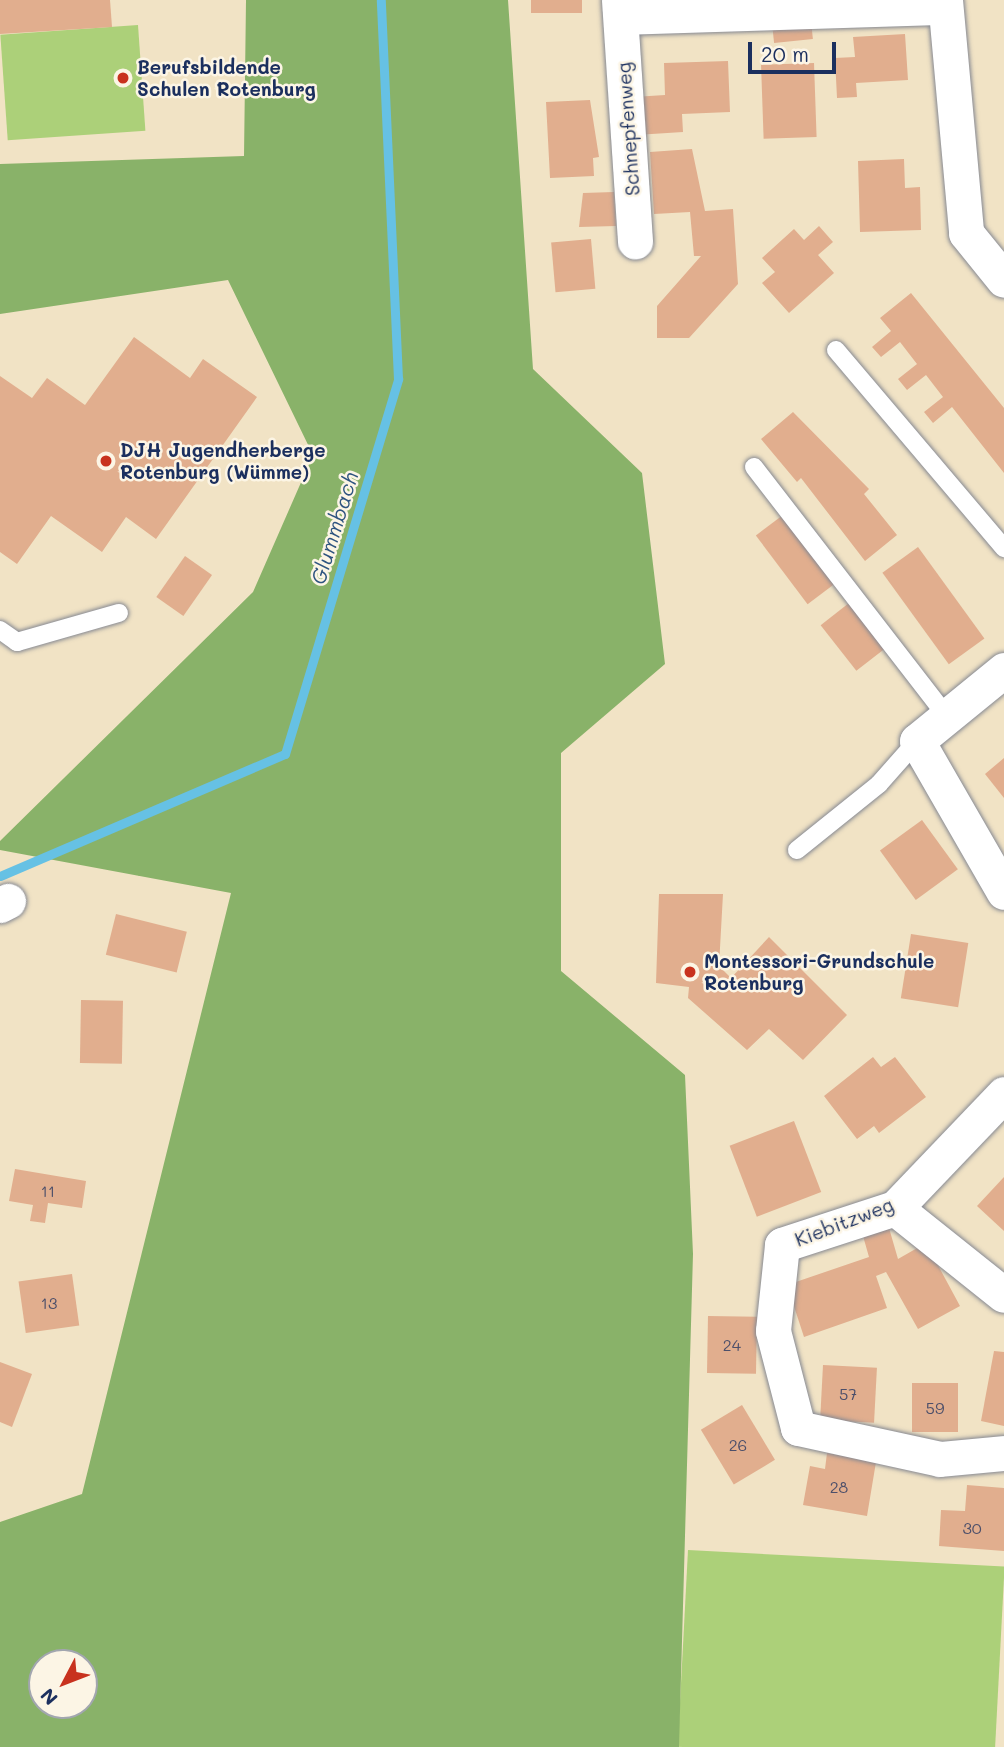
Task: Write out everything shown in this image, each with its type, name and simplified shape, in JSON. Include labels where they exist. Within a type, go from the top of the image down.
[{"type":"street","name":"Schnepfenweg","points":[[635,241],[620,8],[945,3]]},
{"type":"street","points":[[945,3],[966,233],[1004,280]]},
{"type":"street","points":[[1004,670],[916,741],[1004,892]]},
{"type":"street","name":"Kiebitzweg","points":[[1004,1094],[895,1208],[782,1245],[773,1331],[798,1428],[940,1459],[1004,1453]]},
{"type":"street","points":[[895,1208],[1004,1295]]},
{"type":"lane","points":[[836,350],[1004,548]]},
{"type":"lane","points":[[754,467],[947,717]]},
{"type":"lane","points":[[0,630],[17,642],[119,613]]},
{"type":"lane","points":[[797,850],[879,784],[916,741]]},
{"type":"green space","points":[[246,0],[508,0],[533,369],[642,473],[665,664],[561,753],[561,971],[685,1075],[693,1254],[679,1747],[0,1747],[0,1522],[82,1494],[231,893],[0,850],[0,841],[253,592],[313,455],[228,280],[0,314],[0,164],[244,156]]},
{"type":"green space","points":[[138,25],[145,131],[8,140],[0,35]]},
{"type":"green space","points":[[688,1550],[1004,1567],[995,1747],[678,1747]]},
{"type":"building","points":[[0,0],[110,0],[112,27],[0,34]]},
{"type":"building","points":[[531,0],[582,0],[582,13],[531,13]]},
{"type":"building","points":[[811,21],[813,39],[774,43],[772,25]]},
{"type":"building","points":[[905,34],[908,80],[856,83],[857,97],[837,98],[835,58],[855,57],[853,37]]},
{"type":"building","points":[[728,61],[730,112],[682,114],[683,132],[636,135],[634,97],[665,95],[664,63]]},
{"type":"building","points":[[814,63],[817,137],[764,139],[761,65]]},
{"type":"building","points":[[590,100],[599,157],[593,158],[594,176],[550,178],[546,102]]},
{"type":"building","points":[[692,149],[705,211],[733,209],[738,284],[689,338],[657,338],[657,306],[701,256],[694,256],[690,212],[654,214],[650,152]]},
{"type":"building","points":[[904,159],[905,188],[920,187],[921,230],[860,232],[858,161]]},
{"type":"building","points":[[614,192],[616,226],[579,227],[583,193]]},
{"type":"building","points":[[819,226],[833,242],[818,255],[834,273],[789,313],[762,283],[775,272],[762,258],[794,229],[804,240]]},
{"type":"building","points":[[591,239],[595,289],[556,292],[551,242]]},
{"type":"building","points":[[911,293],[1004,408],[1004,473],[952,407],[933,423],[924,412],[943,397],[926,375],[907,390],[898,379],[917,364],[900,342],[881,357],[872,347],[891,331],[880,318]]},
{"type":"building","name":"DJH Jugendherberge Rotenburg (Wümme)","points":[[134,337],[190,378],[203,359],[257,397],[156,539],[126,517],[102,552],[51,516],[17,564],[0,552],[0,376],[32,398],[47,378],[85,405]]},
{"type":"building","points":[[793,412],[869,489],[864,494],[897,535],[865,561],[801,478],[797,482],[761,439]]},
{"type":"building","points":[[783,515],[835,584],[808,604],[756,535]]},
{"type":"building","points":[[918,547],[984,638],[949,664],[882,573]]},
{"type":"building","points":[[185,556],[212,575],[183,616],[156,597]]},
{"type":"building","points":[[849,603],[885,649],[856,671],[821,625]]},
{"type":"building","points":[[1004,758],[1004,798],[985,774]]},
{"type":"building","points":[[922,820],[958,869],[916,900],[880,851]]},
{"type":"building","name":"Montessori-Grundschule Rotenburg","points":[[659,894],[723,894],[719,966],[731,978],[769,937],[847,1015],[803,1060],[769,1029],[747,1050],[688,998],[689,987],[656,983]]},
{"type":"building","points":[[116,914],[187,932],[177,972],[106,955]]},
{"type":"building","points":[[911,934],[968,943],[958,1007],[901,998]]},
{"type":"building","points":[[81,1000],[123,1001],[122,1064],[80,1063]]},
{"type":"building","points":[[873,1057],[881,1067],[895,1057],[926,1097],[879,1133],[874,1126],[857,1139],[824,1096]]},
{"type":"building","points":[[794,1121],[821,1192],[757,1217],[730,1146]]},
{"type":"building","points":[[15,1169],[86,1181],[82,1208],[48,1203],[45,1223],[30,1221],[33,1205],[9,1201]]},
{"type":"building","points":[[1004,1177],[1004,1231],[977,1206]]},
{"type":"building","points":[[889,1228],[898,1259],[926,1243],[960,1306],[918,1329],[886,1272],[876,1276],[887,1308],[804,1337],[787,1285],[869,1257],[863,1236]]},
{"type":"building","points":[[72,1274],[79,1325],[26,1333],[19,1282]]},
{"type":"building","points":[[708,1316],[757,1317],[756,1374],[707,1373]]},
{"type":"building","points":[[994,1351],[1004,1352],[1004,1426],[981,1421]]},
{"type":"building","points":[[0,1362],[32,1374],[12,1427],[0,1422]]},
{"type":"building","points":[[823,1365],[877,1368],[874,1423],[820,1420]]},
{"type":"building","points":[[912,1383],[958,1383],[958,1432],[912,1432]]},
{"type":"building","points":[[742,1405],[775,1460],[734,1485],[701,1430]]},
{"type":"building","points":[[827,1453],[876,1462],[867,1516],[803,1505],[810,1466],[825,1469]]},
{"type":"building","points":[[967,1485],[1004,1488],[1004,1551],[939,1546],[941,1510],[965,1511]]},
{"type":"waterway","name":"Glummbach","points":[[0,876],[285,754],[398,379],[381,0]]},
{"type":"place","name":"Berufsbildende Schulen Rotenburg","points":[[123,78]]},
{"type":"place","name":"DJH Jugendherberge Rotenburg (Wümme)","points":[[106,461]]},
{"type":"place","name":"Montessori-Grundschule Rotenburg","points":[[690,972]]}]
